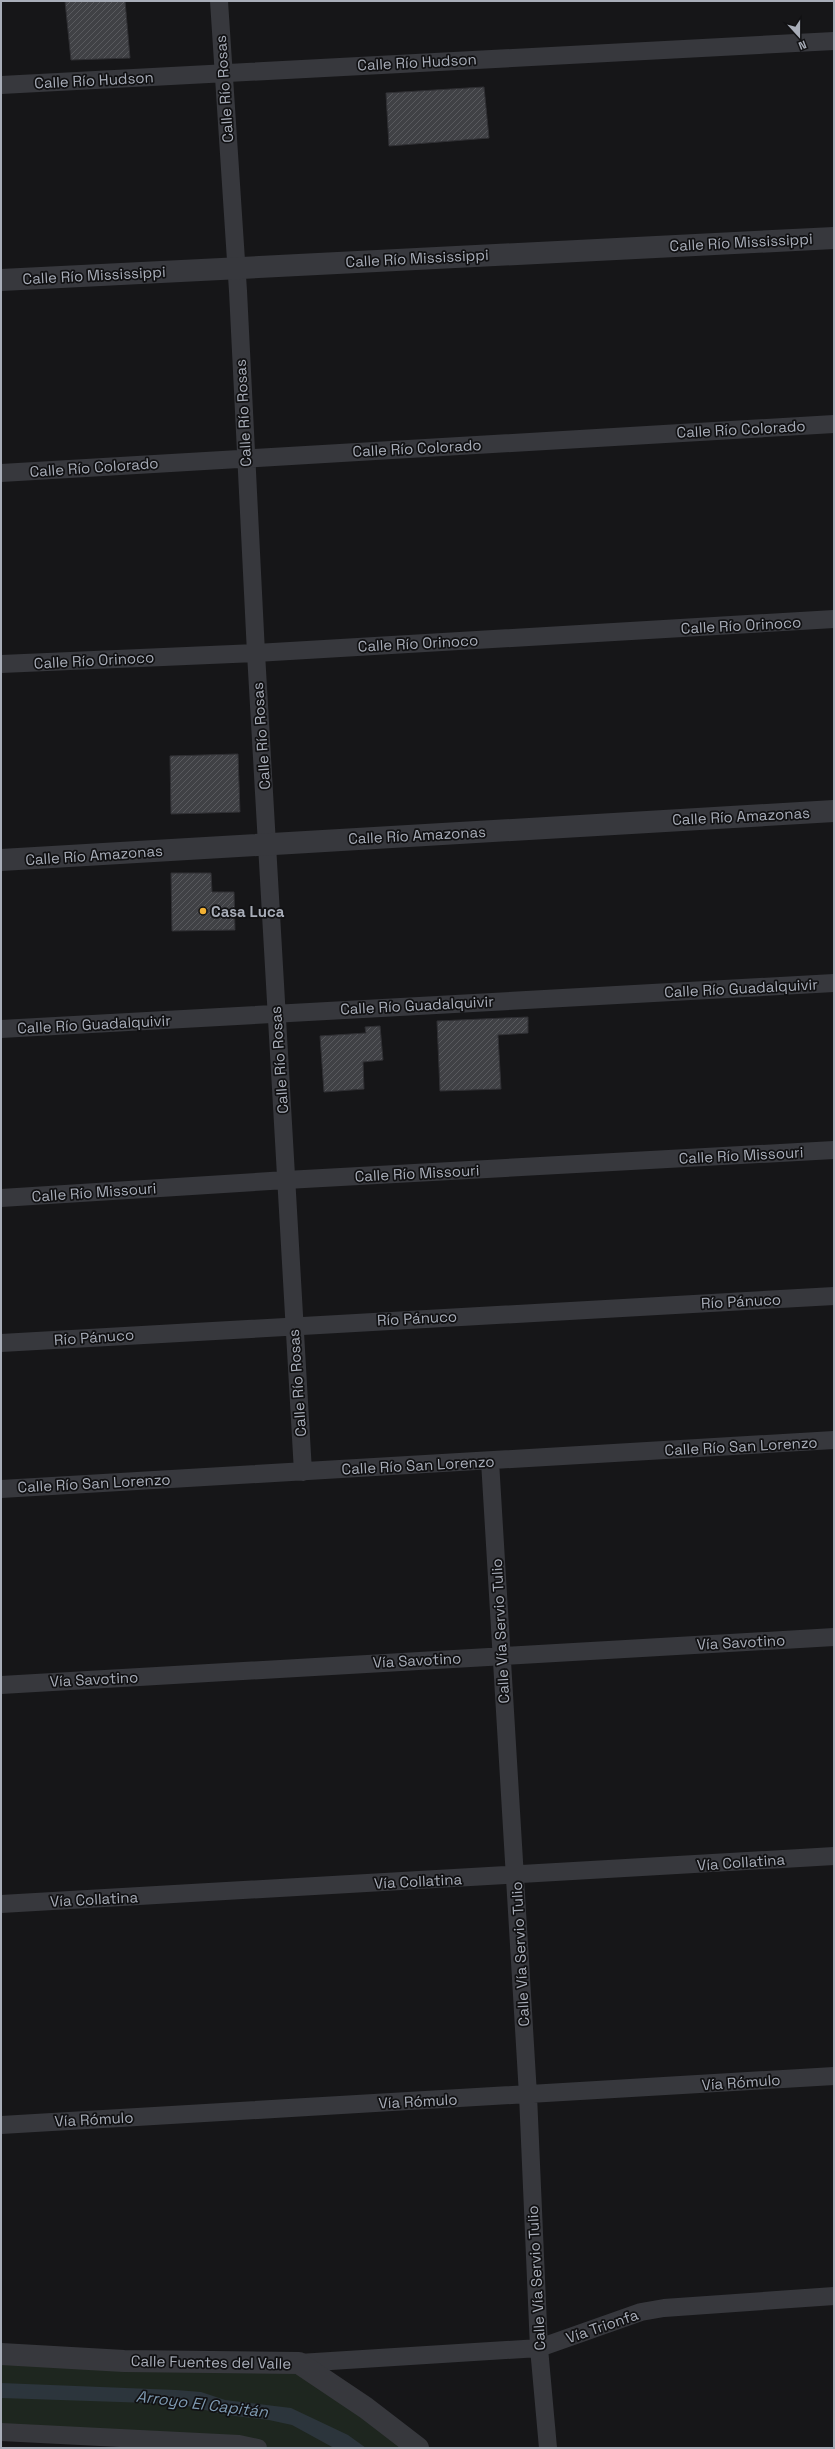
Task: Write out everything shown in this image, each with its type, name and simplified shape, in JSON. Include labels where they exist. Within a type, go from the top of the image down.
[{"type":"street","name":"Calle Río Rosas","points":[[219,1],[236,267],[293,1325],[303,1472]]},
{"type":"street","name":"Calle Río Hudson","points":[[1,85],[223,72],[834,41]]},
{"type":"street","name":"Calle Río Mississippi","points":[[1,280],[834,238]]},
{"type":"street","name":"Calle Río Colorado","points":[[1,473],[246,457],[834,424]]},
{"type":"street","name":"Calle Río Orinoco","points":[[1,664],[256,653],[834,619]]},
{"type":"street","name":"Calle Río Amazonas","points":[[1,860],[834,811]]},
{"type":"street","name":"Calle Río Guadalquivir","points":[[1,1029],[834,983]]},
{"type":"street","name":"Calle Río Missouri","points":[[1,1198],[286,1180],[834,1150]]},
{"type":"street","name":"Río Pánuco","points":[[1,1343],[293,1325],[834,1296]]},
{"type":"street","name":"Calle Río San Lorenzo","points":[[1,1489],[834,1440]]},
{"type":"street","name":"Calle Vía Servio Tulio","points":[[490,1461],[528,2095],[539,2348],[548,2448]]},
{"type":"street","name":"Vía Savotino","points":[[1,1685],[834,1637]]},
{"type":"street","name":"Vía Collatina","points":[[1,1904],[515,1876],[834,1856]]},
{"type":"street","name":"Vía Rómulo","points":[[1,2125],[834,2076]]},
{"type":"street","name":"Vía Trionfa","points":[[299,2364],[539,2348],[642,2312],[664,2308],[834,2296]]},
{"type":"street","name":"Calle Fuentes del Valle","points":[[1,2354],[124,2361],[299,2364],[366,2408],[418,2448]]},
{"type":"street","points":[[1,2432],[239,2444],[258,2448]]},
{"type":"shaded area","points":[[1,2354],[299,2363],[418,2448],[258,2448],[1,2432]]},
{"type":"water","name":"Arroyo El Capitán","points":[[1,2383],[201,2392],[225,2400],[291,2408],[348,2435],[366,2448],[334,2448],[292,2425],[269,2420],[227,2415],[179,2404],[1,2398]]},
{"type":"building","points":[[65,1],[125,1],[130,58],[71,60]]},
{"type":"building","points":[[484,87],[489,138],[389,146],[386,93]]},
{"type":"building","points":[[238,754],[240,812],[171,814],[170,756]]},
{"type":"building","name":"Casa Luca","points":[[171,873],[211,873],[212,892],[234,892],[235,930],[172,931]]},
{"type":"building","points":[[528,1017],[528,1033],[498,1035],[501,1089],[440,1091],[437,1021]]},
{"type":"building","points":[[380,1026],[383,1060],[363,1062],[364,1089],[324,1092],[320,1036],[366,1033],[365,1027]]},
{"type":"place","name":"Casa Luca","points":[[203,911]]}]
